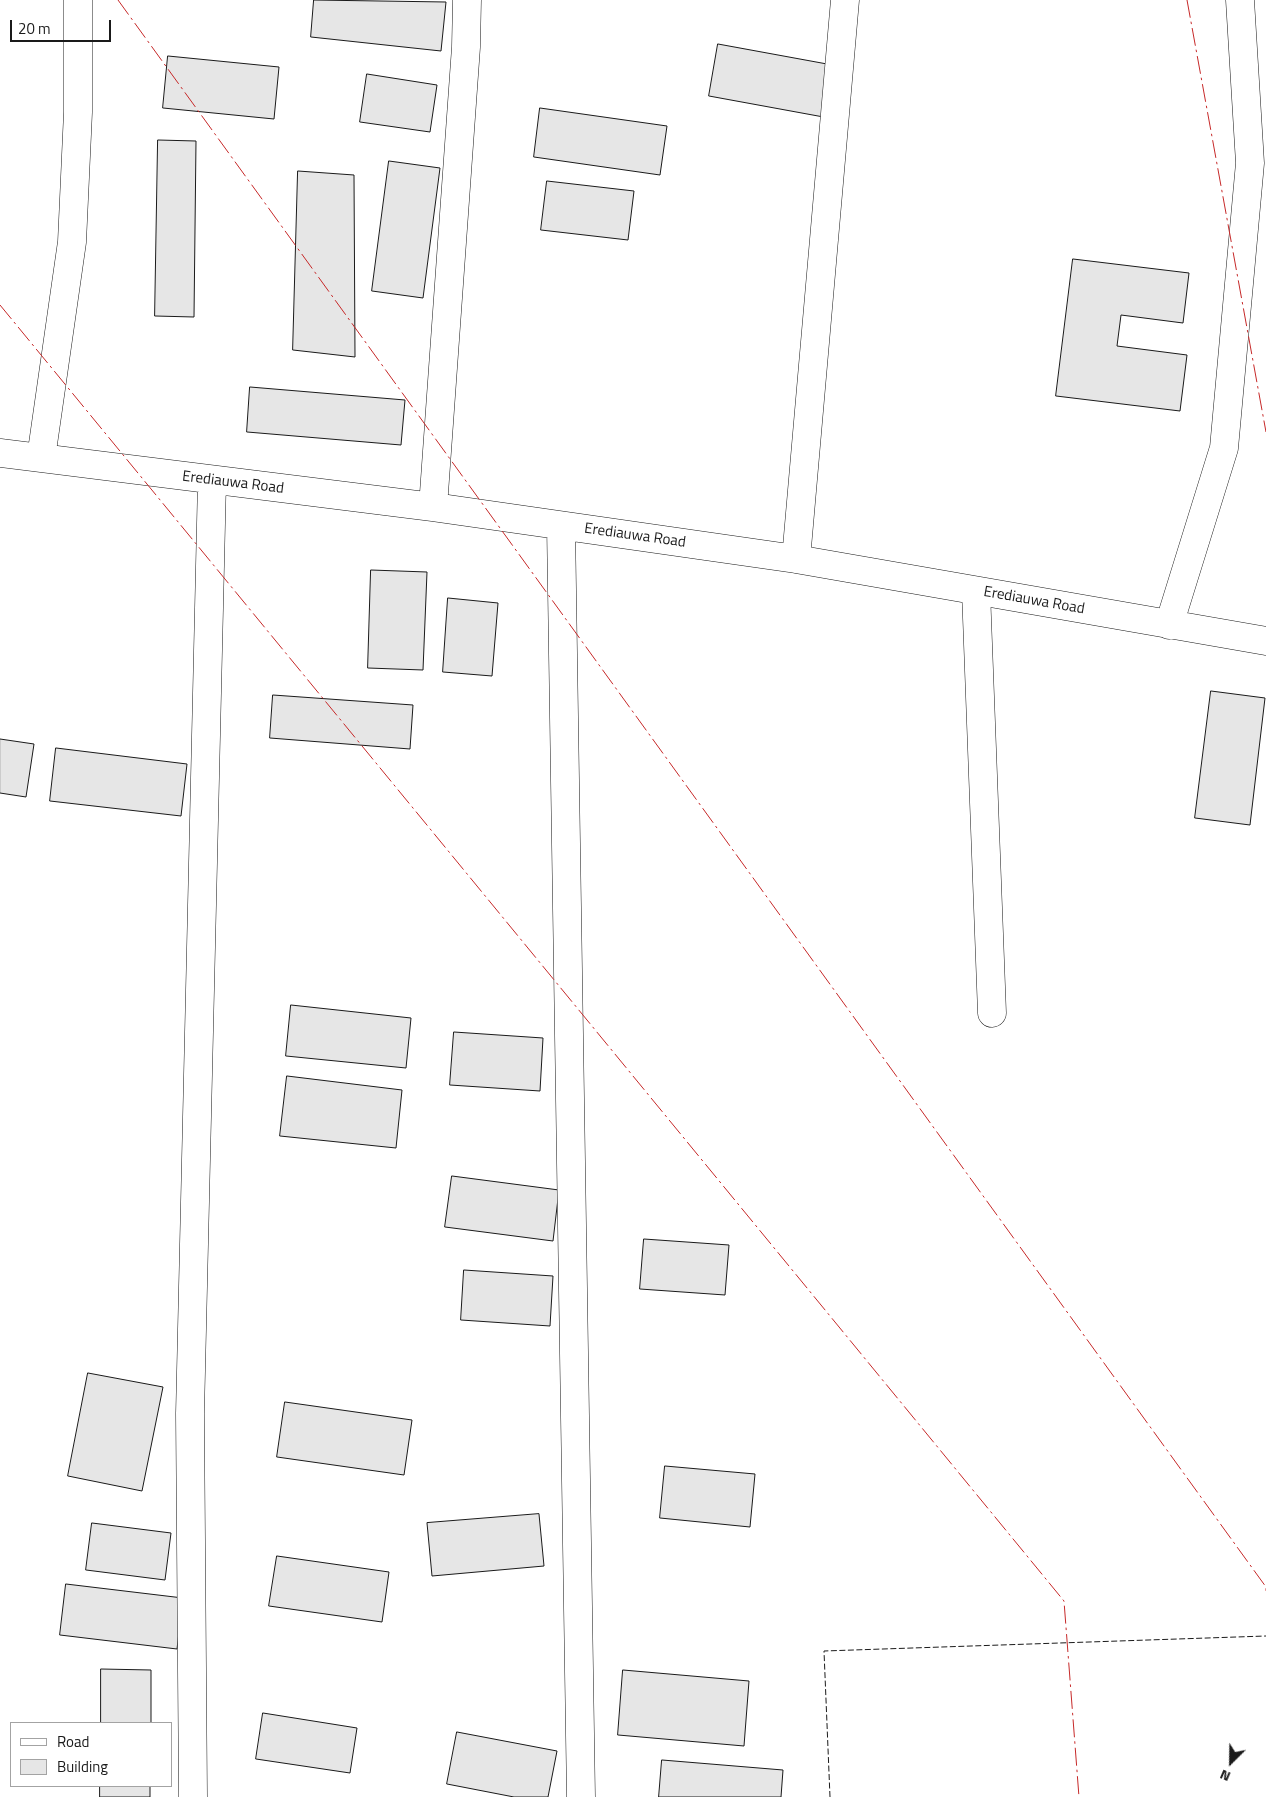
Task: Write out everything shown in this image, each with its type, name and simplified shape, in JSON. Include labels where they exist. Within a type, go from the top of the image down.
[{"type":"street","points":[[41,458],[72,242],[78,112],[78,0]]},
{"type":"street","points":[[433,507],[465,56],[467,0]]},
{"type":"street","points":[[796,559],[844,0]]},
{"type":"street","points":[[1169,625],[1224,448],[1250,163],[1240,0]]},
{"type":"street","name":"Erediauwa Road","points":[[0,453],[212,481],[433,507],[796,559],[1266,641]]},
{"type":"street","points":[[193,1797],[190,1413],[212,481]]},
{"type":"street","points":[[561,526],[580,1797]]},
{"type":"street","points":[[976,591],[992,1013]]},
{"type":"building","points":[[314,0],[446,2],[441,51],[311,37]]},
{"type":"building","points":[[718,44],[838,66],[829,118],[709,96]]},
{"type":"building","points":[[168,56],[279,67],[274,119],[163,108]]},
{"type":"building","points":[[367,74],[437,85],[430,132],[360,122]]},
{"type":"building","points":[[540,108],[667,126],[660,175],[534,157]]},
{"type":"building","points":[[158,140],[196,141],[194,317],[155,316]]},
{"type":"building","points":[[389,161],[440,168],[423,298],[372,291]]},
{"type":"building","points":[[298,171],[354,175],[355,357],[293,350]]},
{"type":"building","points":[[547,181],[634,191],[628,240],[541,230]]},
{"type":"building","points":[[1073,259],[1189,273],[1183,323],[1121,315],[1117,346],[1187,355],[1180,411],[1056,396]]},
{"type":"building","points":[[250,387],[405,400],[401,445],[247,432]]},
{"type":"building","points":[[371,570],[427,572],[423,670],[368,668]]},
{"type":"building","points":[[448,598],[498,603],[492,676],[443,672]]},
{"type":"building","points":[[1211,691],[1265,698],[1250,825],[1195,818]]},
{"type":"building","points":[[273,695],[413,705],[410,749],[270,738]]},
{"type":"building","points":[[0,739],[34,744],[26,797],[0,793]]},
{"type":"building","points":[[56,748],[187,764],[181,816],[50,801]]},
{"type":"building","points":[[291,1005],[411,1018],[406,1068],[286,1056]]},
{"type":"building","points":[[454,1032],[543,1038],[540,1091],[450,1085]]},
{"type":"building","points":[[287,1076],[402,1090],[396,1148],[280,1136]]},
{"type":"building","points":[[452,1176],[559,1190],[553,1241],[445,1227]]},
{"type":"building","points":[[644,1239],[729,1245],[725,1295],[640,1289]]},
{"type":"building","points":[[464,1270],[553,1276],[550,1326],[461,1320]]},
{"type":"building","points":[[88,1373],[163,1387],[142,1491],[68,1476]]},
{"type":"building","points":[[285,1402],[412,1420],[404,1475],[277,1457]]},
{"type":"building","points":[[665,1466],[755,1474],[750,1527],[660,1518]]},
{"type":"building","points":[[539,1514],[544,1566],[432,1576],[427,1523]]},
{"type":"building","points":[[92,1523],[171,1533],[165,1580],[86,1570]]},
{"type":"building","points":[[277,1556],[389,1572],[382,1622],[269,1606]]},
{"type":"building","points":[[66,1584],[183,1598],[177,1649],[60,1635]]},
{"type":"building","points":[[101,1669],[151,1670],[151,1722],[101,1722]]},
{"type":"building","points":[[623,1670],[749,1681],[744,1746],[618,1735]]},
{"type":"building","points":[[263,1713],[357,1728],[350,1773],[256,1759]]},
{"type":"building","points":[[457,1732],[557,1751],[548,1797],[514,1797],[447,1784]]},
{"type":"building","points":[[662,1760],[783,1770],[781,1797],[659,1797]]},
{"type":"building","points":[[100,1787],[150,1787],[150,1797],[100,1797]]},
{"type":"fence","points":[[830,1797],[824,1651],[1266,1636]]},
{"type":"power","points":[[118,0],[1266,1587],[1266,1592]]},
{"type":"power","points":[[1187,0],[1266,432]]},
{"type":"power","points":[[0,305],[1064,1601],[1079,1797]]}]
